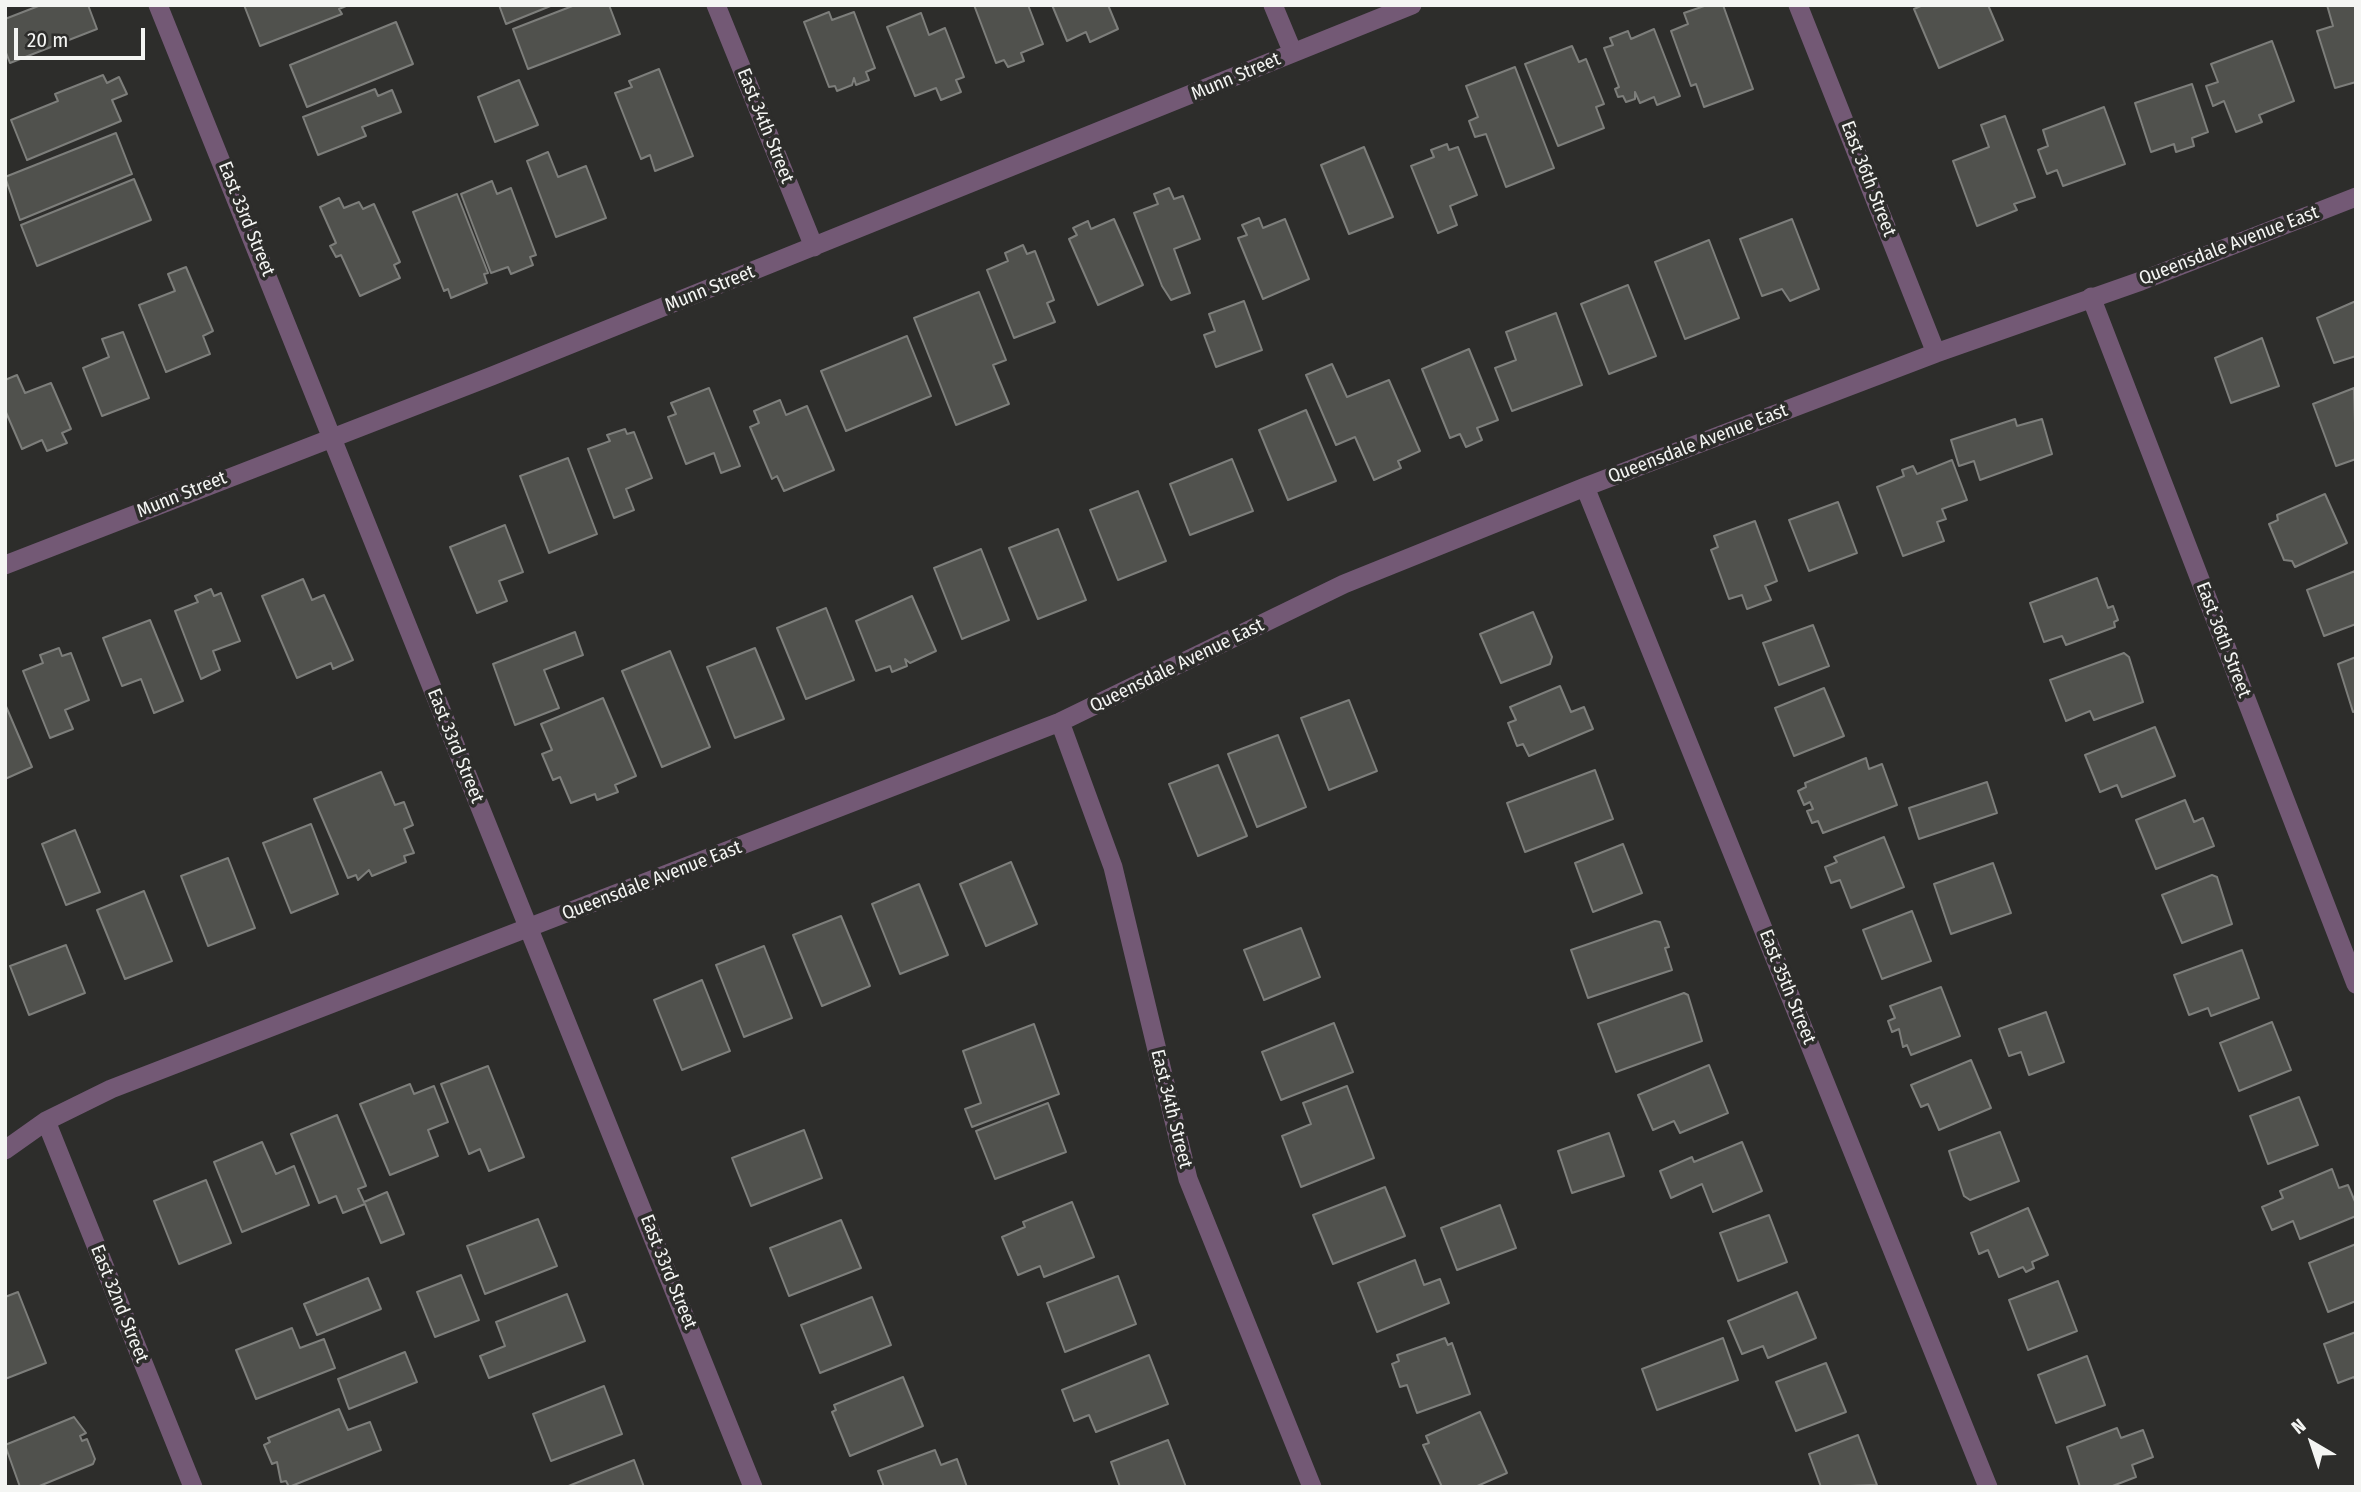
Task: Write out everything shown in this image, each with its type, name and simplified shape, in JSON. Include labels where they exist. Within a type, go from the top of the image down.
[{"type":"street","name":"East 33rd Street","points":[[159,5],[753,1487]]},
{"type":"street","name":"East 34th Street","points":[[716,5],[814,247]]},
{"type":"street","points":[[1273,5],[1293,53]]},
{"type":"street","name":"Munn Street","points":[[5,565],[331,436],[505,371],[1412,5]]},
{"type":"street","name":"East 36th Street","points":[[1798,5],[1936,353]]},
{"type":"street","name":"Queensdale Avenue East","points":[[5,1150],[46,1121],[111,1089],[1060,722],[1344,584],[1936,353],[2141,281],[2356,197]]},
{"type":"street","name":"East 36th Street","points":[[2091,297],[2356,984]]},
{"type":"street","name":"East 35th Street","points":[[1585,488],[1987,1487]]},
{"type":"street","name":"East 34th Street","points":[[1060,722],[1113,867],[1188,1179],[1312,1487]]},
{"type":"street","name":"East 32nd Street","points":[[46,1121],[192,1487]]},
{"type":"building","points":[[41,5],[88,5],[97,29],[10,63],[5,50],[5,19]]},
{"type":"building","points":[[244,5],[346,6],[339,9],[342,14],[260,46]]},
{"type":"building","points":[[499,5],[553,5],[506,24]]},
{"type":"building","points":[[575,5],[609,5],[620,34],[528,69],[513,29]]},
{"type":"building","points":[[974,5],[1028,5],[1043,44],[1021,53],[1024,61],[1008,67],[1004,60],[996,63]]},
{"type":"building","points":[[1052,5],[1108,5],[1118,29],[1090,42],[1086,32],[1067,41]]},
{"type":"building","points":[[1707,5],[1723,5],[1753,89],[1704,107],[1696,84],[1691,86],[1671,31],[1688,24],[1684,13]]},
{"type":"building","points":[[1923,5],[1988,5],[2003,40],[1939,68],[1914,9]]},
{"type":"building","points":[[2327,5],[2356,5],[2356,82],[2335,88],[2317,31],[2333,26]]},
{"type":"building","points":[[829,12],[832,20],[854,12],[875,68],[866,72],[869,80],[856,85],[854,78],[852,85],[837,91],[835,86],[829,87],[804,22]]},
{"type":"building","points":[[921,13],[929,35],[945,28],[964,77],[956,80],[961,92],[941,100],[936,88],[915,96],[887,27]]},
{"type":"building","points":[[396,22],[413,64],[307,107],[290,65]]},
{"type":"building","points":[[1654,29],[1680,96],[1657,105],[1654,97],[1640,103],[1635,92],[1635,99],[1626,102],[1623,96],[1618,97],[1615,89],[1619,87],[1604,48],[1613,45],[1610,38],[1628,31],[1631,39]]},
{"type":"building","points":[[2272,41],[2294,101],[2259,115],[2262,122],[2236,132],[2224,101],[2213,106],[2206,86],[2218,82],[2211,64]]},
{"type":"building","points":[[1572,46],[1579,62],[1586,59],[1604,104],[1596,107],[1604,128],[1558,146],[1525,64]]},
{"type":"building","points":[[1515,67],[1554,168],[1506,187],[1486,134],[1475,137],[1469,121],[1478,117],[1466,86]]},
{"type":"building","points":[[659,69],[693,156],[655,171],[650,155],[641,159],[615,93],[632,87],[629,81]]},
{"type":"building","points":[[103,75],[107,83],[119,77],[127,94],[112,100],[121,121],[27,160],[11,120],[58,101],[55,94]]},
{"type":"building","points":[[519,80],[538,125],[495,142],[478,97]]},
{"type":"building","points":[[2192,84],[2208,132],[2192,138],[2194,146],[2176,152],[2174,144],[2151,152],[2135,103]]},
{"type":"building","points":[[375,89],[378,96],[392,90],[401,112],[362,127],[366,136],[318,155],[303,117]]},
{"type":"building","points":[[2104,107],[2125,164],[2063,186],[2057,170],[2047,174],[2038,150],[2048,146],[2043,130]]},
{"type":"building","points":[[2005,116],[2035,197],[2014,204],[2017,210],[1977,226],[1953,161],[1989,147],[1981,125]]},
{"type":"building","points":[[116,133],[132,174],[20,220],[5,177]]},
{"type":"building","points":[[1447,144],[1449,150],[1458,147],[1477,195],[1450,206],[1457,225],[1438,233],[1411,166],[1434,157],[1431,150]]},
{"type":"building","points":[[1364,147],[1393,217],[1349,234],[1321,165]]},
{"type":"building","points":[[548,152],[558,177],[586,166],[606,218],[556,237],[527,161]]},
{"type":"building","points":[[134,179],[151,220],[37,266],[21,225]]},
{"type":"building","points":[[492,181],[497,194],[511,188],[536,255],[530,257],[533,265],[511,274],[508,267],[491,273],[461,194]]},
{"type":"building","points":[[1169,188],[1174,199],[1183,196],[1200,239],[1174,249],[1190,293],[1171,300],[1162,286],[1134,213],[1158,204],[1154,194]]},
{"type":"building","points":[[457,194],[488,273],[484,274],[487,283],[451,298],[448,289],[444,291],[413,212]]},
{"type":"building","points":[[339,198],[344,208],[359,202],[363,209],[374,204],[400,262],[394,265],[400,278],[360,296],[341,255],[336,257],[330,246],[336,243],[320,207]]},
{"type":"building","points":[[1259,218],[1263,228],[1285,219],[1309,279],[1263,299],[1238,238],[1247,235],[1242,225]]},
{"type":"building","points":[[1114,219],[1143,285],[1098,305],[1069,239],[1077,235],[1073,228],[1088,221],[1091,229]]},
{"type":"building","points":[[1792,219],[1819,289],[1790,301],[1782,289],[1762,296],[1740,239]]},
{"type":"building","points":[[1709,240],[1739,318],[1685,339],[1655,262]]},
{"type":"building","points":[[1023,245],[1027,254],[1035,251],[1054,300],[1047,303],[1055,322],[1014,338],[987,270],[1008,261],[1005,253]]},
{"type":"building","points":[[186,267],[213,331],[203,336],[210,354],[166,372],[139,305],[175,291],[168,274]]},
{"type":"building","points":[[1628,285],[1656,356],[1609,374],[1581,304]]},
{"type":"building","points":[[979,292],[1006,360],[993,365],[1009,404],[956,425],[914,318]]},
{"type":"building","points":[[1244,301],[1262,350],[1216,367],[1204,335],[1215,331],[1209,314]]},
{"type":"building","points":[[2356,301],[2356,356],[2334,363],[2317,318]]},
{"type":"building","points":[[1556,313],[1582,385],[1512,411],[1495,368],[1516,360],[1506,332]]},
{"type":"building","points":[[123,332],[149,398],[102,416],[83,368],[109,357],[102,339]]},
{"type":"building","points":[[907,336],[931,396],[846,431],[821,371]]},
{"type":"building","points":[[2262,338],[2279,386],[2231,403],[2215,358]]},
{"type":"building","points":[[1469,349],[1498,420],[1477,428],[1482,440],[1466,447],[1460,434],[1450,438],[1422,369]]},
{"type":"building","points":[[1332,364],[1347,397],[1389,380],[1420,451],[1398,461],[1401,468],[1374,480],[1355,437],[1336,445],[1306,375]]},
{"type":"building","points":[[17,375],[25,393],[51,383],[71,429],[62,433],[67,443],[47,451],[42,440],[22,449],[5,410],[5,380]]},
{"type":"building","points":[[709,388],[740,466],[721,473],[714,453],[686,464],[668,417],[676,414],[671,403]]},
{"type":"building","points":[[2354,388],[2356,459],[2336,466],[2313,404]]},
{"type":"building","points":[[780,400],[786,415],[807,406],[834,470],[784,491],[777,476],[772,479],[750,427],[759,423],[754,411]]},
{"type":"building","points":[[1306,410],[1336,481],[1288,500],[1259,430]]},
{"type":"building","points":[[2015,419],[2017,426],[2042,419],[2052,454],[1980,480],[1974,461],[1959,466],[1951,440]]},
{"type":"building","points":[[625,429],[627,434],[634,432],[652,478],[626,489],[634,510],[614,518],[588,449],[610,441],[607,435]]},
{"type":"building","points":[[568,458],[597,534],[549,553],[520,476]]},
{"type":"building","points":[[1232,459],[1253,511],[1190,535],[1170,484]]},
{"type":"building","points":[[1952,460],[1967,500],[1942,509],[1946,519],[1937,522],[1944,541],[1903,556],[1877,487],[1904,476],[1902,470],[1913,466],[1917,474]]},
{"type":"building","points":[[1138,491],[1166,561],[1118,580],[1090,510]]},
{"type":"building","points":[[2325,494],[2347,543],[2295,567],[2292,561],[2284,560],[2269,524],[2278,520],[2277,515]]},
{"type":"building","points":[[1838,502],[1857,553],[1809,571],[1789,520]]},
{"type":"building","points":[[1755,521],[1777,581],[1765,586],[1771,600],[1747,609],[1742,595],[1729,599],[1711,550],[1718,547],[1714,536]]},
{"type":"building","points":[[505,525],[523,572],[499,581],[507,601],[477,613],[450,547]]},
{"type":"building","points":[[1058,529],[1086,600],[1038,619],[1009,548]]},
{"type":"building","points":[[981,549],[1009,620],[962,639],[934,568]]},
{"type":"building","points":[[2355,571],[2356,624],[2324,636],[2307,590]]},
{"type":"building","points":[[2097,578],[2108,608],[2113,606],[2118,620],[2114,622],[2115,627],[2066,645],[2062,636],[2044,642],[2030,603]]},
{"type":"building","points":[[303,579],[312,600],[324,595],[353,660],[333,669],[331,663],[297,678],[262,596]]},
{"type":"building","points":[[211,589],[214,596],[221,593],[240,641],[213,651],[220,670],[201,679],[175,611],[198,602],[195,596]]},
{"type":"building","points":[[912,596],[936,651],[910,663],[905,659],[907,666],[892,672],[890,666],[876,671],[856,621]]},
{"type":"building","points":[[826,608],[854,680],[806,699],[777,628]]},
{"type":"building","points":[[1533,612],[1552,657],[1550,664],[1501,683],[1480,634]]},
{"type":"building","points":[[150,620],[183,701],[154,713],[141,679],[122,686],[103,638]]},
{"type":"building","points":[[1813,625],[1829,666],[1779,685],[1763,643]]},
{"type":"building","points":[[575,632],[583,655],[544,670],[559,708],[515,725],[493,664]]},
{"type":"building","points":[[59,648],[62,656],[71,653],[89,700],[65,710],[73,729],[50,738],[23,671],[43,663],[40,655]]},
{"type":"building","points":[[755,648],[784,719],[735,738],[707,667]]},
{"type":"building","points":[[670,651],[710,747],[662,767],[622,671]]},
{"type":"building","points":[[2124,653],[2129,657],[2143,702],[2094,720],[2090,711],[2066,721],[2050,680]]},
{"type":"building","points":[[2356,657],[2356,711],[2353,712],[2338,664]]},
{"type":"building","points":[[1560,686],[1571,712],[1584,707],[1593,729],[1529,756],[1523,744],[1517,746],[1508,723],[1516,720],[1510,707]]},
{"type":"building","points":[[1824,688],[1844,736],[1794,756],[1775,708]]},
{"type":"building","points":[[603,698],[636,776],[615,785],[618,792],[597,800],[595,794],[571,803],[560,777],[553,780],[542,754],[552,750],[541,724]]},
{"type":"building","points":[[1349,700],[1377,771],[1329,790],[1301,718]]},
{"type":"building","points":[[5,704],[32,767],[5,779]]},
{"type":"building","points":[[2155,727],[2175,776],[2122,797],[2117,785],[2100,792],[2085,755]]},
{"type":"building","points":[[1278,735],[1306,807],[1257,827],[1228,754]]},
{"type":"building","points":[[1866,758],[1869,769],[1882,764],[1897,805],[1823,833],[1818,821],[1812,823],[1807,811],[1813,809],[1810,802],[1804,805],[1798,791],[1806,787],[1805,783]]},
{"type":"building","points":[[1218,765],[1247,836],[1198,856],[1169,784]]},
{"type":"building","points":[[1595,770],[1613,819],[1525,852],[1507,803]]},
{"type":"building","points":[[381,772],[395,805],[404,802],[413,825],[404,829],[414,853],[404,856],[406,862],[372,876],[369,870],[358,880],[356,875],[348,878],[314,799]]},
{"type":"building","points":[[1987,782],[1997,813],[1919,839],[1909,808]]},
{"type":"building","points":[[2185,800],[2194,822],[2203,818],[2214,846],[2156,869],[2136,820]]},
{"type":"building","points":[[311,824],[338,894],[291,913],[263,843]]},
{"type":"building","points":[[75,830],[100,892],[66,905],[42,844]]},
{"type":"building","points":[[1884,837],[1904,887],[1851,908],[1840,880],[1831,883],[1825,867],[1837,862],[1834,857]]},
{"type":"building","points":[[1623,844],[1642,893],[1593,912],[1575,863]]},
{"type":"building","points":[[228,858],[255,928],[208,946],[181,876]]},
{"type":"building","points":[[1011,862],[1037,924],[986,946],[960,884]]},
{"type":"building","points":[[1993,863],[2011,913],[1951,934],[1934,884]]},
{"type":"building","points":[[2212,875],[2217,877],[2232,924],[2182,943],[2162,895]]},
{"type":"building","points":[[919,884],[948,955],[900,974],[872,904]]},
{"type":"building","points":[[144,891],[172,961],[125,979],[97,910]]},
{"type":"building","points":[[1912,911],[1931,961],[1882,979],[1863,930]]},
{"type":"building","points":[[841,916],[870,986],[822,1006],[793,935]]},
{"type":"building","points":[[1655,921],[1660,922],[1669,947],[1665,948],[1672,970],[1588,998],[1571,950]]},
{"type":"building","points":[[1301,928],[1320,977],[1264,1000],[1244,950]]},
{"type":"building","points":[[66,945],[85,993],[29,1015],[10,966]]},
{"type":"building","points":[[764,946],[792,1018],[744,1037],[716,965]]},
{"type":"building","points":[[2242,950],[2259,998],[2211,1016],[2208,1008],[2189,1015],[2174,975]]},
{"type":"building","points":[[702,980],[730,1051],[682,1070],[654,1000]]},
{"type":"building","points":[[1941,987],[1960,1036],[1911,1055],[1907,1045],[1903,1047],[1899,1029],[1892,1032],[1888,1021],[1895,1018],[1890,1006]]},
{"type":"building","points":[[1684,993],[1688,995],[1702,1041],[1616,1072],[1598,1024]]},
{"type":"building","points":[[2046,1012],[2064,1062],[2029,1075],[2021,1052],[2009,1056],[1999,1029]]},
{"type":"building","points":[[2272,1022],[2291,1070],[2239,1091],[2220,1043]]},
{"type":"building","points":[[1334,1023],[1353,1072],[1281,1100],[1262,1052]]},
{"type":"building","points":[[1034,1024],[1059,1094],[972,1127],[965,1109],[981,1103],[963,1051]]},
{"type":"building","points":[[1971,1060],[1991,1108],[1939,1130],[1928,1104],[1921,1107],[1911,1085]]},
{"type":"building","points":[[1709,1065],[1728,1113],[1680,1133],[1674,1121],[1653,1130],[1638,1095]]},
{"type":"building","points":[[488,1066],[524,1157],[489,1171],[480,1149],[469,1154],[441,1084]]},
{"type":"building","points":[[410,1084],[414,1094],[434,1086],[448,1122],[428,1130],[438,1156],[390,1175],[360,1104]]},
{"type":"building","points":[[1347,1086],[1374,1158],[1301,1187],[1282,1136],[1311,1124],[1303,1103]]},
{"type":"building","points":[[2299,1097],[2318,1145],[2268,1164],[2250,1116]]},
{"type":"building","points":[[1048,1103],[1066,1152],[995,1179],[976,1131]]},
{"type":"building","points":[[337,1115],[366,1186],[358,1189],[364,1202],[387,1192],[404,1234],[381,1243],[365,1204],[343,1213],[336,1196],[319,1203],[291,1134]]},
{"type":"building","points":[[804,1130],[822,1178],[751,1206],[732,1158]]},
{"type":"building","points":[[2000,1132],[2019,1181],[1970,1200],[1964,1196],[1949,1151]]},
{"type":"building","points":[[1609,1133],[1624,1176],[1572,1193],[1558,1151]]},
{"type":"building","points":[[262,1142],[276,1174],[294,1166],[309,1205],[242,1232],[214,1162]]},
{"type":"building","points":[[1742,1142],[1762,1191],[1713,1212],[1702,1184],[1671,1198],[1660,1171],[1692,1157],[1694,1162]]},
{"type":"building","points":[[2332,1169],[2339,1188],[2348,1185],[2356,1204],[2356,1216],[2300,1239],[2293,1221],[2272,1230],[2262,1207],[2283,1198],[2280,1191]]},
{"type":"building","points":[[206,1180],[231,1243],[179,1264],[154,1201]]},
{"type":"building","points":[[1385,1187],[1405,1236],[1333,1264],[1313,1215]]},
{"type":"building","points":[[1072,1202],[1094,1257],[1044,1277],[1040,1266],[1018,1275],[1002,1237],[1025,1227],[1023,1222]]},
{"type":"building","points":[[1500,1205],[1516,1248],[1457,1270],[1441,1228]]},
{"type":"building","points":[[2028,1208],[2048,1255],[2032,1262],[2034,1268],[2026,1272],[2023,1267],[1999,1277],[1988,1250],[1979,1254],[1971,1233]]},
{"type":"building","points":[[1769,1215],[1787,1262],[1738,1281],[1720,1233]]},
{"type":"building","points":[[538,1219],[557,1266],[485,1294],[467,1246]]},
{"type":"building","points":[[841,1220],[861,1268],[789,1296],[770,1248]]},
{"type":"building","points":[[2356,1244],[2356,1301],[2328,1312],[2309,1263]]},
{"type":"building","points":[[1415,1260],[1424,1285],[1440,1279],[1449,1303],[1377,1332],[1358,1283]]},
{"type":"building","points":[[461,1275],[479,1320],[435,1337],[417,1292]]},
{"type":"building","points":[[1118,1276],[1136,1324],[1065,1352],[1047,1303]]},
{"type":"building","points":[[368,1278],[381,1309],[317,1335],[304,1304]]},
{"type":"building","points":[[2058,1281],[2077,1331],[2028,1350],[2009,1300]]},
{"type":"building","points":[[18,1292],[46,1363],[5,1379],[5,1297]]},
{"type":"building","points":[[1797,1292],[1816,1338],[1768,1358],[1763,1346],[1742,1354],[1728,1321]]},
{"type":"building","points":[[567,1294],[585,1341],[489,1378],[480,1356],[505,1346],[496,1322]]},
{"type":"building","points":[[872,1297],[891,1345],[820,1373],[801,1325]]},
{"type":"building","points":[[292,1328],[300,1348],[324,1339],[335,1368],[256,1399],[236,1350]]},
{"type":"building","points":[[2356,1332],[2356,1383],[2354,1377],[2338,1383],[2324,1344]]},
{"type":"building","points":[[1445,1338],[1448,1345],[1452,1343],[1470,1394],[1417,1413],[1407,1385],[1400,1387],[1392,1364],[1399,1361],[1397,1355]]},
{"type":"building","points":[[1723,1338],[1738,1380],[1657,1410],[1642,1369]]},
{"type":"building","points":[[405,1352],[417,1382],[349,1409],[338,1379]]},
{"type":"building","points":[[1149,1355],[1168,1404],[1096,1432],[1089,1415],[1074,1421],[1062,1390]]},
{"type":"building","points":[[2087,1356],[2105,1405],[2056,1423],[2038,1375]]},
{"type":"building","points":[[1826,1363],[1846,1412],[1796,1431],[1776,1382]]},
{"type":"building","points":[[903,1377],[923,1426],[850,1456],[832,1412],[836,1410],[834,1405]]},
{"type":"building","points":[[604,1386],[622,1434],[551,1461],[533,1414]]},
{"type":"building","points":[[339,1409],[348,1430],[370,1422],[381,1450],[289,1487],[286,1481],[281,1482],[277,1462],[272,1464],[264,1445],[270,1442],[268,1438]]},
{"type":"building","points":[[1480,1412],[1507,1473],[1475,1487],[1442,1487],[1423,1445],[1429,1443],[1426,1436]]},
{"type":"building","points":[[74,1417],[86,1433],[80,1436],[82,1441],[87,1439],[95,1459],[93,1464],[37,1487],[20,1487],[5,1445]]},
{"type":"building","points":[[2117,1428],[2121,1438],[2143,1430],[2153,1457],[2132,1465],[2136,1477],[2110,1487],[2080,1487],[2067,1447]]},
{"type":"building","points":[[1858,1435],[1877,1485],[1821,1487],[1809,1454]]},
{"type":"building","points":[[1168,1440],[1186,1487],[1120,1487],[1111,1462]]},
{"type":"building","points":[[935,1450],[941,1465],[957,1459],[967,1487],[884,1487],[878,1471]]},
{"type":"building","points":[[634,1460],[644,1487],[566,1487]]}]
